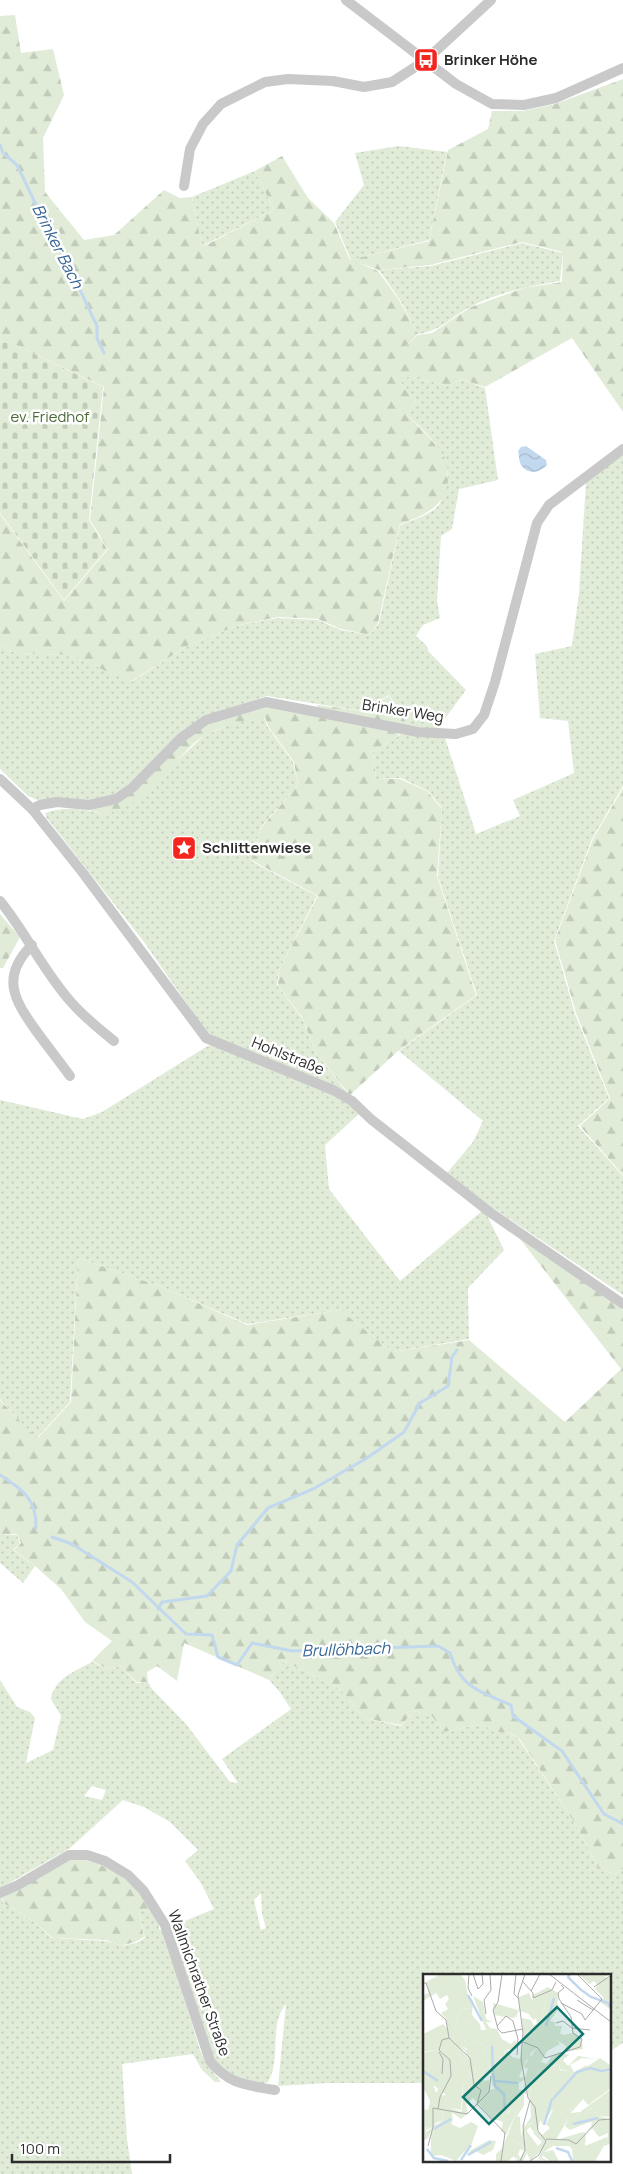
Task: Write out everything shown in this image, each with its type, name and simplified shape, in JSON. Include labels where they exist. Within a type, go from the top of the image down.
[{"type":"street","points":[[346,0],[456,84],[492,104],[524,105],[556,98],[623,68]]},
{"type":"street","points":[[184,186],[190,149],[203,124],[221,104],[265,82],[288,79],[333,81],[364,87],[392,82],[426,60],[491,0]]},
{"type":"street","name":"Brinker Weg","points":[[32,809],[40,805],[57,802],[89,805],[116,799],[132,788],[181,738],[206,720],[266,702],[418,732],[456,734],[473,729],[484,715],[495,682],[537,523],[549,505],[623,449]]},
{"type":"street","name":"Hohlstraße","points":[[0,779],[32,809],[206,1038],[333,1090],[352,1101],[372,1120],[491,1213],[623,1304]]},
{"type":"street","points":[[0,901],[70,1001],[114,1041]]},
{"type":"street","points":[[32,945],[16,963],[12,976],[12,989],[20,1008],[70,1076]]},
{"type":"street","name":"Wallmichrather Straße","points":[[0,1893],[18,1885],[69,1855],[87,1855],[105,1861],[128,1875],[144,1890],[165,1924],[210,2061],[219,2073],[232,2081],[275,2090]]},
{"type":"green space","points":[[15,15],[21,53],[53,49],[64,95],[43,138],[45,192],[84,240],[114,235],[164,190],[180,198],[192,197],[202,246],[208,244],[274,210],[255,171],[282,156],[308,198],[334,223],[350,260],[429,241],[448,150],[488,129],[492,111],[523,111],[555,104],[623,79],[623,412],[572,338],[485,387],[461,379],[449,386],[409,376],[400,384],[416,401],[407,415],[439,449],[447,463],[447,488],[444,496],[433,508],[400,524],[378,623],[370,635],[341,629],[318,619],[278,617],[239,625],[189,645],[130,682],[71,655],[16,653],[0,646],[0,514],[64,601],[108,549],[90,520],[104,387],[14,344],[0,341],[0,16]],"holes":[[[522,242],[563,252],[562,282],[524,288],[471,307],[432,333],[418,335],[401,351],[418,334],[399,300],[378,271],[359,263],[379,270],[430,265]]]},
{"type":"green space","points":[[399,146],[447,152],[429,240],[351,260],[335,222],[364,185],[355,153]]},
{"type":"green space","points":[[255,171],[274,210],[202,246],[192,197]]},
{"type":"green space","points":[[522,243],[563,253],[560,281],[526,287],[493,297],[472,306],[440,327],[426,333],[418,334],[400,300],[379,270],[431,266]]},
{"type":"green space","name":"ev. Friedhof","points":[[0,341],[14,344],[103,387],[89,520],[107,549],[64,600],[0,513]]},
{"type":"green space","points":[[409,376],[449,386],[461,379],[485,388],[498,480],[459,489],[452,529],[441,536],[437,600],[440,618],[423,625],[416,636],[466,690],[438,728],[432,729],[408,725],[389,695],[362,711],[267,696],[205,716],[116,796],[91,801],[37,800],[28,796],[0,769],[0,646],[16,653],[72,655],[131,682],[189,645],[239,625],[278,618],[318,620],[341,630],[370,635],[379,623],[400,525],[430,512],[438,506],[447,484],[448,473],[440,451],[425,432],[407,415],[416,401],[400,384]]},
{"type":"green space","points":[[623,453],[623,786],[592,839],[554,941],[575,1014],[609,1098],[578,1126],[623,1176],[623,1295],[493,1208],[447,1173],[473,1142],[483,1121],[399,1051],[477,995],[438,877],[442,808],[428,791],[401,778],[376,779],[373,752],[401,734],[445,738],[476,834],[520,816],[513,800],[574,773],[568,721],[540,718],[535,654],[572,646],[579,593],[586,482]]},
{"type":"green space","points":[[389,696],[408,725],[395,738],[373,752],[376,779],[400,779],[427,791],[442,809],[437,876],[476,995],[398,1051],[350,1095],[316,1053],[302,1017],[278,986],[279,970],[318,896],[251,860],[261,828],[298,785],[294,762],[268,726],[265,717],[227,726],[206,735],[190,747],[149,793],[133,803],[104,815],[90,810],[117,801],[182,742],[206,723],[265,704],[310,713],[318,705],[362,711]]},
{"type":"green space","points":[[264,716],[267,726],[293,762],[298,785],[261,827],[251,861],[317,896],[279,970],[277,985],[302,1018],[316,1053],[349,1095],[359,1114],[325,1145],[329,1189],[400,1281],[482,1211],[488,1217],[504,1250],[468,1288],[469,1339],[393,1352],[340,1310],[247,1324],[162,1287],[78,1258],[70,1402],[36,1439],[0,1399],[0,1100],[83,1119],[102,1112],[206,1047],[221,1041],[208,1034],[144,942],[46,817],[45,813],[60,809],[75,809],[104,815],[150,792],[172,765],[205,735],[233,723]]},
{"type":"green space","points":[[623,788],[623,1175],[580,1126],[610,1098],[576,1013],[555,940],[593,839]]},
{"type":"green space","points":[[0,914],[20,937],[3,968],[0,968]]},
{"type":"green space","points":[[517,1235],[623,1310],[623,1869],[614,1874],[599,1869],[576,1825],[519,1738],[510,1733],[498,1732],[480,1724],[444,1732],[432,1716],[415,1711],[401,1725],[364,1718],[340,1689],[284,1661],[269,1680],[184,1643],[177,1681],[157,1666],[147,1672],[148,1682],[137,1682],[120,1666],[108,1669],[92,1661],[112,1641],[85,1622],[61,1589],[14,1550],[21,1543],[17,1534],[0,1535],[0,1400],[37,1439],[71,1402],[78,1258],[162,1287],[247,1325],[340,1310],[393,1352],[469,1340],[565,1422],[621,1369]]},
{"type":"green space","points":[[0,1535],[17,1535],[20,1543],[13,1550],[35,1566],[23,1583],[0,1563]]},
{"type":"green space","points":[[284,1661],[340,1689],[364,1718],[401,1726],[415,1711],[432,1716],[444,1732],[480,1724],[498,1732],[509,1733],[518,1738],[576,1825],[599,1869],[614,1874],[623,1869],[623,2043],[610,2051],[610,1974],[423,1974],[423,2083],[327,2083],[278,2086],[286,2004],[278,2022],[274,2063],[268,2082],[246,2081],[228,2074],[213,2058],[170,1927],[214,1909],[201,1883],[185,1861],[198,1850],[170,1822],[144,1807],[123,1800],[70,1848],[4,1886],[4,1884],[2,1902],[34,1922],[52,1938],[107,1941],[121,1946],[136,1943],[145,1938],[139,1912],[151,1908],[159,1919],[159,1929],[163,1930],[200,2050],[206,2063],[221,2082],[215,2082],[202,2070],[193,2054],[122,2064],[127,2139],[132,2174],[0,2174],[0,1680],[17,1707],[30,1712],[35,1718],[26,1763],[53,1750],[61,1716],[51,1699],[56,1686],[72,1672],[92,1662],[108,1669],[120,1666],[137,1683],[148,1682],[152,1689],[186,1724],[230,1782],[238,1783],[222,1759],[291,1709],[269,1680]],"holes":[[[92,1786],[106,1790],[102,1800],[84,1796]],[[261,1893],[262,1914],[266,1928],[261,1930],[254,1900]]]},
{"type":"green space","points":[[70,1858],[106,1867],[135,1888],[151,1908],[139,1912],[144,1937],[135,1942],[120,1946],[107,1940],[53,1938],[34,1922],[2,1902],[4,1895]]},
{"type":"water","points":[[526,446],[546,460],[547,465],[544,468],[533,472],[523,467],[520,463],[518,451],[521,447]]},
{"type":"waterway","name":"Brinker Bach","points":[[0,145],[3,153],[17,165],[49,232],[65,258],[97,326],[97,338],[104,353]]},
{"type":"waterway","points":[[158,1609],[162,1602],[207,1596],[231,1571],[237,1545],[268,1508],[313,1489],[367,1458],[404,1432],[420,1403],[448,1386],[452,1357],[457,1350]]},
{"type":"waterway","name":"Brullöhbach","points":[[0,1475],[27,1496],[34,1509],[36,1528]]},
{"type":"waterway","name":"Brullöhbach","points":[[52,1537],[72,1544],[132,1582],[186,1634],[212,1635],[218,1657],[237,1665],[252,1643],[292,1651],[438,1646],[450,1653],[466,1682],[481,1692],[511,1705],[513,1716],[562,1751],[604,1814],[623,1824]]},
{"type":"place","name":"Brinker Höhe","points":[[426,60]]},
{"type":"place","name":"Schlittenwiese","points":[[184,848]]}]
